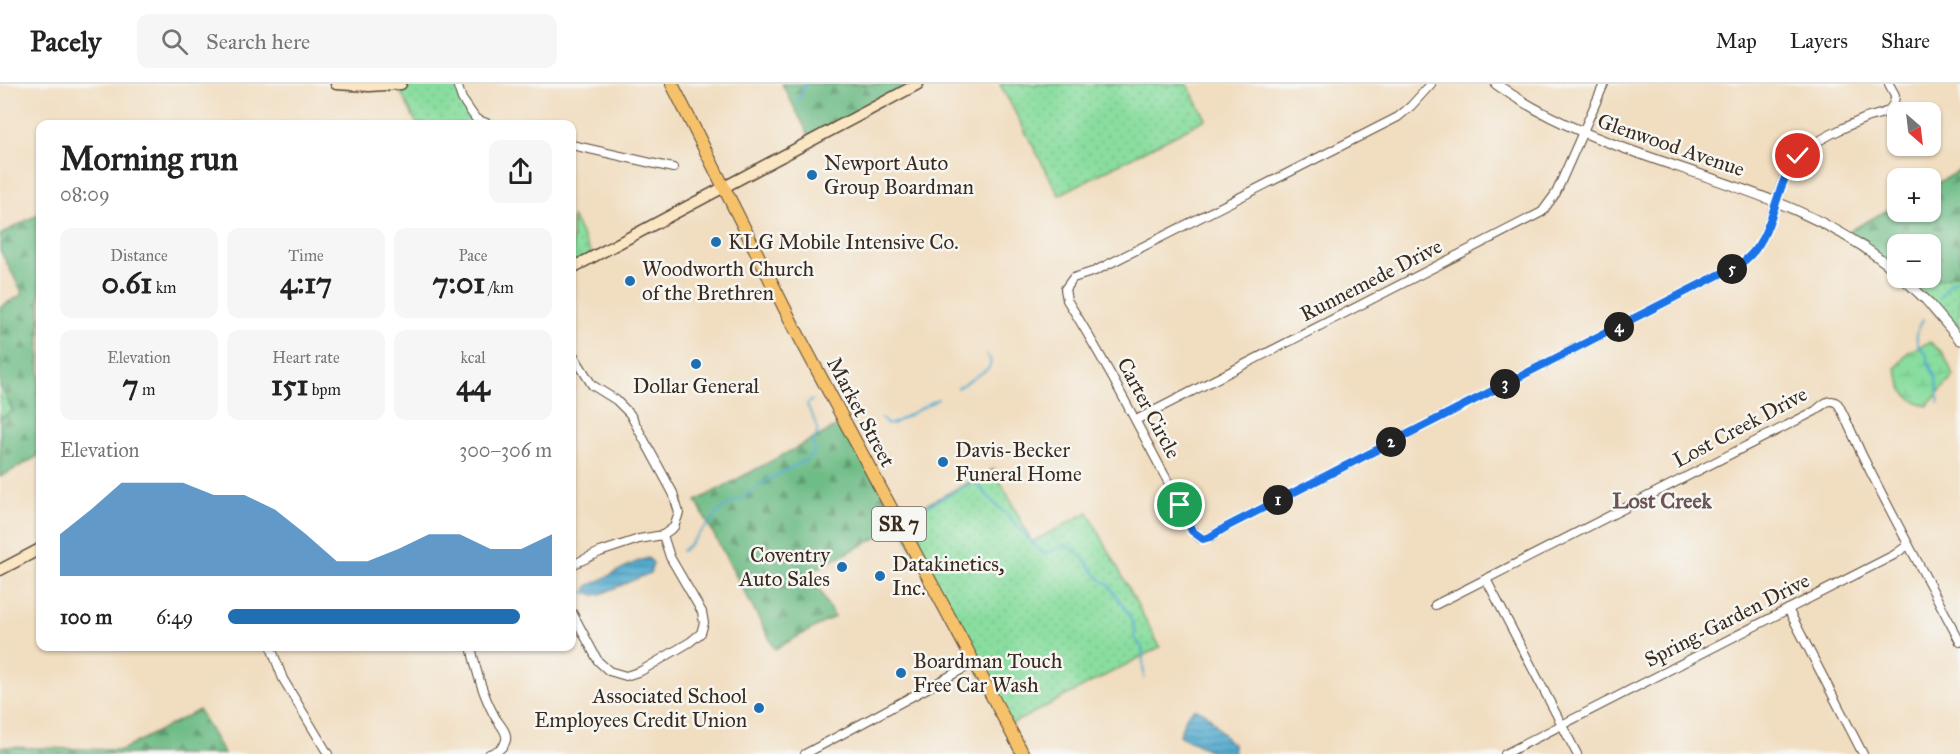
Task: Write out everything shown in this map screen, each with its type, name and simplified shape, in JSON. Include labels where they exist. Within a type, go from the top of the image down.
[{"type":"main road","points":[[336,84],[369,86],[401,84]]},
{"type":"main road","name":"Market Street","points":[[672,84],[794,325],[1023,754]]},
{"type":"main road","points":[[576,266],[918,84]]},
{"type":"main road","points":[[0,570],[36,551]]},
{"type":"street","points":[[457,84],[462,99],[479,120]]},
{"type":"street","name":"Carter Circle","points":[[1431,84],[1398,117],[1100,269],[1070,281],[1065,289],[1067,300],[1136,420],[1190,528],[1200,538],[1205,539],[1740,264],[1758,247],[1776,201]]},
{"type":"street","name":"Glenwood Avenue","points":[[1496,84],[1546,116],[1582,133],[1776,201],[1809,215],[1844,234],[1887,265]]},
{"type":"street","name":"Runnemede Drive","points":[[1136,420],[1538,215],[1556,194],[1604,84]]},
{"type":"street","points":[[1776,201],[1793,162],[1807,148],[1866,117],[1888,110],[1895,100],[1894,91],[1889,84]]},
{"type":"street","points":[[576,146],[673,168]]},
{"type":"street","points":[[1913,288],[1960,340]]},
{"type":"street","points":[[576,359],[592,385],[616,399],[630,414],[673,493],[679,513],[674,527],[663,535],[639,539],[600,552],[576,563]]},
{"type":"street","name":"Lost Creek Drive","points":[[1435,605],[1815,411],[1829,401],[1835,401],[1840,405],[1846,423],[1960,642]]},
{"type":"street","points":[[576,620],[598,661],[609,671],[626,676],[641,671],[701,633],[704,623],[702,612],[670,557],[663,535]]},
{"type":"street","name":"Spring-Garden Drive","points":[[1505,754],[1894,555],[1908,545]]},
{"type":"street","points":[[1486,579],[1577,754]]},
{"type":"street","points":[[1788,609],[1863,754]]},
{"type":"street","points":[[272,651],[283,678],[328,754]]},
{"type":"street","points":[[472,651],[485,699],[506,734],[503,747],[489,754]]},
{"type":"street","points":[[805,754],[974,663]]},
{"type":"green space","points":[[457,84],[475,119],[478,120],[415,120],[397,85]]},
{"type":"green space","points":[[782,84],[918,84],[812,141]]},
{"type":"green space","points":[[1000,84],[1187,84],[1206,119],[1059,195]]},
{"type":"green space","points":[[1960,170],[1960,340],[1912,288],[1941,288],[1941,234],[1887,234],[1887,242],[1844,234],[1887,210],[1887,222],[1941,222],[1941,181]]},
{"type":"green space","points":[[1960,170],[1960,273],[1941,279],[1941,234],[1887,234],[1887,266],[1844,234],[1887,210],[1887,222],[1941,222],[1941,181]]},
{"type":"green space","points":[[36,215],[36,457],[0,477],[0,418],[13,411],[0,385],[0,307],[23,294],[0,250],[0,235]]},
{"type":"green space","points":[[576,224],[593,257],[576,266]]},
{"type":"green space","points":[[1930,342],[1943,353],[1954,376],[1927,406],[1913,400],[1905,393],[1896,368],[1909,351]]},
{"type":"green space","points":[[0,385],[14,411],[0,418]]},
{"type":"green space","points":[[845,422],[900,526],[810,572],[834,617],[775,649],[696,501]]},
{"type":"green space","points":[[994,469],[1032,542],[1088,512],[1160,647],[1008,726],[897,520]]},
{"type":"green space","points":[[199,710],[224,754],[0,754],[0,747],[122,750]]},
{"type":"water","points":[[648,558],[653,563],[650,573],[601,594],[594,595],[586,591],[588,586]]},
{"type":"water","points":[[1195,709],[1207,714],[1233,744],[1234,753],[1217,754],[1180,736],[1186,717]]},
{"type":"waterway","points":[[797,103],[806,84]]},
{"type":"waterway","points":[[1940,297],[1952,281],[1960,279]]},
{"type":"waterway","points":[[1923,320],[1917,339],[1927,355],[1927,361],[1936,378],[1939,403]]},
{"type":"waterway","points":[[958,388],[989,368],[991,361],[986,354]]},
{"type":"waterway","points":[[881,418],[887,424],[892,424],[938,399]]},
{"type":"waterway","points":[[682,551],[713,521],[715,515],[729,504],[809,458],[814,452],[813,441],[817,432],[816,423],[807,404],[812,400]]},
{"type":"waterway","points":[[929,505],[972,482],[978,485],[1007,514],[1041,553],[1053,551],[1065,545],[1073,549],[1101,580],[1108,584],[1127,611],[1135,628],[1134,637],[1142,647],[1144,678]]},
{"type":"waterway","points":[[576,591],[588,594]]},
{"type":"place","name":"Newport Auto Group Boardman","points":[[812,175]]},
{"type":"place","name":"KLG Mobile Intensive Co.","points":[[716,242]]},
{"type":"place","name":"Woodworth Church of the Brethren","points":[[630,281]]},
{"type":"place","name":"Dollar General","points":[[696,364]]},
{"type":"place","name":"Davis-Becker Funeral Home","points":[[943,462]]},
{"type":"place","name":"Coventry Auto Sales","points":[[842,567]]},
{"type":"place","name":"Datakinetics, Inc.","points":[[880,576]]},
{"type":"place","name":"Boardman Touch Free Car Wash","points":[[901,673]]},
{"type":"place","name":"Associated School Employees Credit Union","points":[[759,708]]},
{"type":"district","name":"Lost Creek","points":[[1662,500]]},
{"type":"route","points":[[1180,505],[1193,533],[1203,539],[1210,537],[1740,264],[1747,260],[1758,247],[1790,168],[1798,156]]}]
